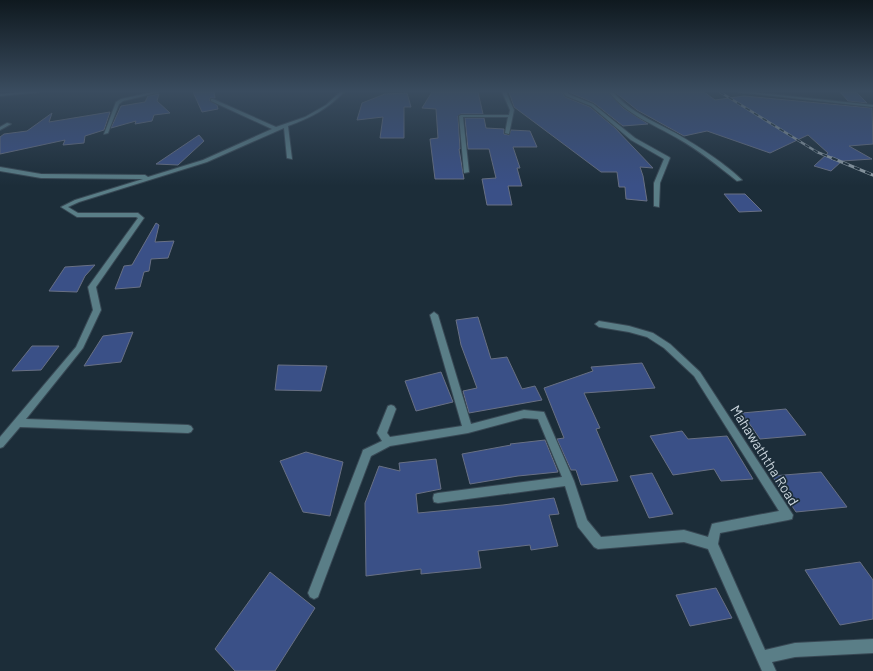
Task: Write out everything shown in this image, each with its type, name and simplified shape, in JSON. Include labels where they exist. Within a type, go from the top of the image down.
[{"type":"street","points":[[106,133],[110,123]]},
{"type":"street","points":[[263,123],[276,129]]},
{"type":"street","points":[[0,444],[79,348],[97,310],[92,287],[141,218],[138,215],[77,215],[64,207],[77,201],[205,161],[291,123]]},
{"type":"street","points":[[462,123],[466,172]]},
{"type":"street","points":[[507,133],[508,123]]},
{"type":"street","points":[[614,123],[633,139],[666,158],[657,183],[657,206]]},
{"type":"street","points":[[654,123],[710,157],[739,180]]},
{"type":"street","points":[[0,129],[9,124]]},
{"type":"street","points":[[286,125],[290,158]]},
{"type":"street","points":[[0,170],[41,176],[153,177]]},
{"type":"street","points":[[434,315],[468,429]]},
{"type":"street","name":"Mahawaththa Road","points":[[600,324],[629,329],[650,335],[667,346],[697,374],[788,515],[716,528],[712,544]]},
{"type":"street","points":[[388,442],[382,433],[391,409]]},
{"type":"street","points":[[314,593],[367,453],[388,442],[468,429],[524,414],[541,415],[569,482],[582,523],[598,543],[684,536],[712,544],[769,671]]},
{"type":"street","points":[[18,423],[188,429]]},
{"type":"street","points":[[438,498],[569,482]]},
{"type":"street","points":[[762,658],[795,650],[873,646]]},
{"type":"building","points":[[38,123],[106,123],[104,130],[85,136],[84,143],[63,145],[65,140],[0,154],[0,137],[4,134],[27,131]]},
{"type":"building","points":[[113,123],[128,123],[111,128]]},
{"type":"building","points":[[382,123],[404,123],[404,138],[380,138]]},
{"type":"building","points":[[437,123],[458,123],[459,149],[464,179],[435,179],[430,139],[438,138]]},
{"type":"building","points":[[466,123],[485,123],[486,128],[504,129],[504,134],[509,135],[511,130],[530,131],[537,147],[513,147],[520,168],[517,168],[522,186],[508,186],[512,205],[487,205],[482,179],[496,178],[489,149],[468,149]]},
{"type":"building","points":[[536,123],[610,123],[653,168],[640,167],[647,201],[626,199],[625,187],[619,187],[617,172],[601,172]]},
{"type":"building","points":[[620,123],[648,124],[623,126]]},
{"type":"building","points":[[661,123],[872,123],[873,144],[849,146],[872,159],[842,161],[831,171],[814,166],[828,153],[808,135],[770,153],[707,131],[684,136]]},
{"type":"building","points":[[199,135],[204,141],[178,165],[156,164]]},
{"type":"building","points":[[724,194],[745,194],[762,211],[739,212]]},
{"type":"building","points":[[156,223],[159,225],[155,242],[174,241],[168,258],[151,259],[149,271],[144,272],[140,287],[115,289],[124,266],[132,265]]},
{"type":"building","points":[[95,265],[85,276],[77,292],[49,291],[65,267]]},
{"type":"building","points":[[478,317],[491,359],[507,357],[522,389],[535,386],[542,400],[469,413],[463,391],[477,388],[461,345],[456,320]]},
{"type":"building","points":[[133,332],[121,362],[84,366],[103,336]]},
{"type":"building","points":[[32,346],[59,346],[41,370],[12,371]]},
{"type":"building","points":[[642,363],[655,388],[584,393],[600,428],[596,429],[618,481],[581,485],[576,470],[571,470],[557,439],[564,438],[544,388],[593,371],[591,367]]},
{"type":"building","points":[[278,365],[327,366],[321,391],[275,390]]},
{"type":"building","points":[[441,372],[453,402],[416,411],[405,381]]},
{"type":"building","points":[[786,409],[806,435],[760,439],[742,413]]},
{"type":"building","points":[[682,431],[688,439],[727,436],[753,479],[721,481],[714,469],[673,475],[650,436]]},
{"type":"building","points":[[545,440],[558,472],[518,476],[470,484],[462,454],[511,445],[510,444]]},
{"type":"building","points":[[306,452],[343,462],[330,516],[303,512],[280,461]]},
{"type":"building","points":[[436,459],[441,489],[416,494],[418,513],[503,505],[554,498],[559,514],[549,515],[558,546],[531,550],[530,545],[478,551],[481,568],[421,574],[421,569],[366,576],[365,503],[379,466],[400,471],[399,463]]},
{"type":"building","points":[[821,472],[847,507],[796,512],[772,476]]},
{"type":"building","points":[[652,473],[673,514],[649,518],[630,476]]},
{"type":"building","points":[[860,562],[873,580],[873,619],[840,625],[805,570]]},
{"type":"building","points":[[270,572],[315,608],[275,671],[235,671],[215,649]]},
{"type":"building","points":[[716,588],[732,618],[690,626],[676,595]]},
{"type":"railway","points":[[771,123],[817,152],[834,159]]},
{"type":"railway","points":[[832,158],[873,175]]}]
